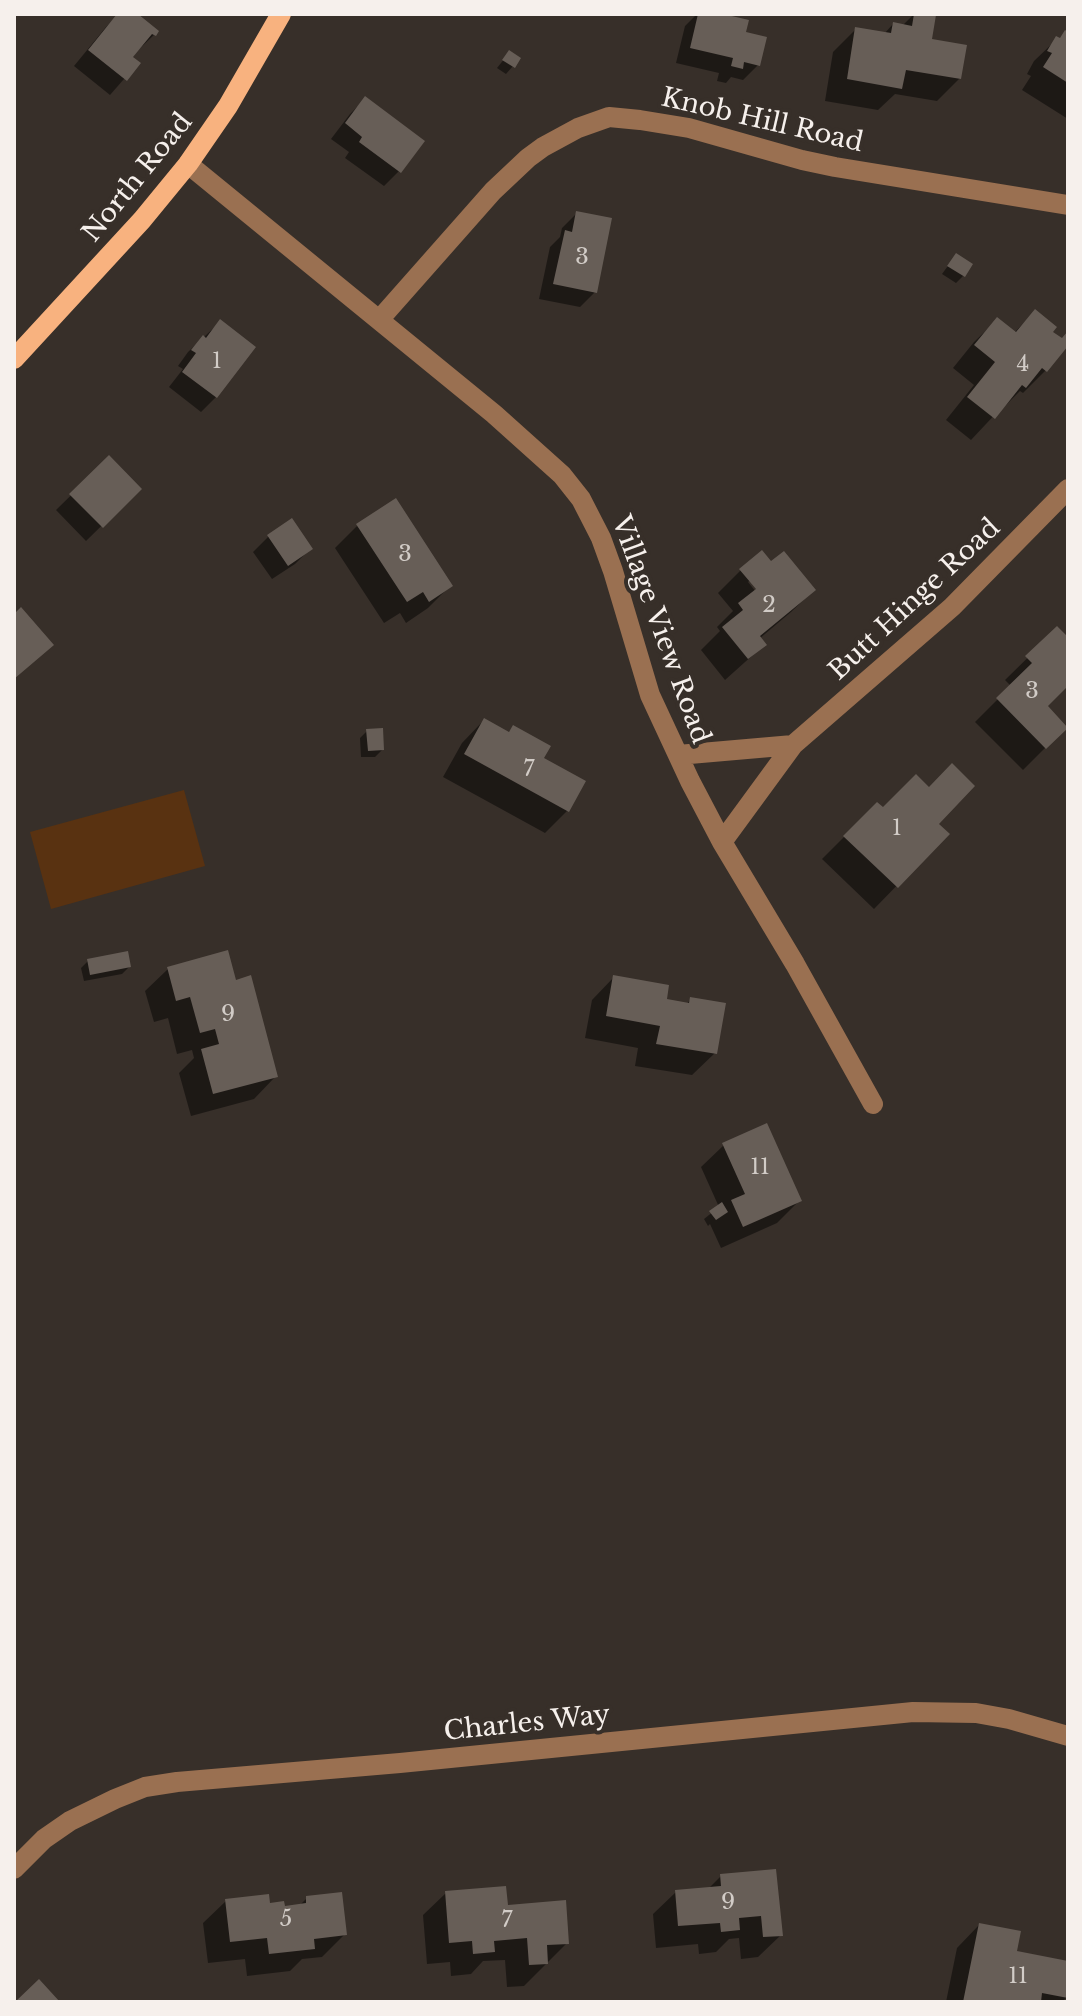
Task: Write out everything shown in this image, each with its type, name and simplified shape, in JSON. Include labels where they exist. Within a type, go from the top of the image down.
[{"type":"main road","name":"North Road","points":[[14,359],[151,210],[188,164],[228,106],[281,14]]},
{"type":"street","name":"Knob Hill Road","points":[[379,320],[493,191],[528,158],[578,128],[609,117],[689,128],[835,167],[1068,205]]},
{"type":"street","name":"Village View Road","points":[[188,164],[494,414],[551,464],[581,499],[601,538],[613,571],[650,695],[703,808],[873,1104]]},
{"type":"street","name":"Butt Hinge Road","points":[[722,842],[793,745],[952,607],[1064,501]]},
{"type":"street","points":[[678,755],[793,745]]},
{"type":"street","name":"Charles Way","points":[[14,1869],[44,1839],[70,1821],[145,1787],[177,1782],[913,1712],[976,1713],[1068,1736]]},
{"type":"shaded area","points":[[184,790],[205,866],[51,909],[30,832]]},
{"type":"building","points":[[117,14],[138,14],[159,31],[156,36],[152,34],[133,57],[141,63],[127,81],[88,50]]},
{"type":"building","points":[[698,14],[723,14],[749,20],[746,32],[767,37],[760,66],[744,62],[743,69],[731,66],[733,58],[690,48]]},
{"type":"building","points":[[914,14],[936,15],[932,39],[967,45],[961,79],[906,70],[902,89],[847,79],[855,27],[891,33],[893,22],[912,26]]},
{"type":"building","points":[[1065,30],[1068,32],[1068,83],[1043,67],[1052,53],[1047,51],[1056,36],[1060,38]]},
{"type":"building","points":[[509,50],[521,58],[515,68],[502,60]]},
{"type":"building","points":[[365,96],[425,141],[401,173],[359,142],[362,137],[345,123]]},
{"type":"building","points":[[576,211],[612,218],[597,293],[553,284],[565,230],[572,232]]},
{"type":"building","points":[[956,253],[973,264],[965,277],[947,266]]},
{"type":"building","points":[[1035,309],[1057,327],[1053,332],[1062,338],[1068,331],[1068,346],[1047,372],[1042,368],[1026,388],[1022,385],[995,419],[967,397],[995,362],[974,345],[997,317],[1016,332]]},
{"type":"building","points":[[220,319],[256,347],[217,398],[182,372],[196,353],[191,350],[203,335],[206,338]]},
{"type":"building","points":[[109,455],[142,489],[103,528],[69,494]]},
{"type":"building","points":[[396,498],[453,586],[429,602],[423,592],[407,602],[356,524]]},
{"type":"building","points":[[292,518],[313,549],[288,566],[267,535]]},
{"type":"building","points":[[762,550],[771,561],[784,551],[816,590],[760,636],[767,645],[748,659],[722,627],[743,610],[738,603],[756,589],[739,569]]},
{"type":"building","points":[[21,607],[54,645],[14,679],[14,614]]},
{"type":"building","points":[[1057,626],[1068,637],[1068,686],[1048,706],[1068,728],[1046,749],[996,698],[1032,663],[1025,656]]},
{"type":"building","points":[[484,718],[509,732],[513,725],[551,746],[544,758],[586,781],[569,812],[464,754]]},
{"type":"building","points":[[383,728],[384,750],[368,751],[366,729]]},
{"type":"building","points":[[952,763],[975,786],[939,824],[950,834],[898,888],[843,836],[877,802],[883,807],[916,774],[929,787]]},
{"type":"building","points":[[228,950],[236,980],[251,975],[278,1077],[213,1094],[201,1049],[219,1044],[215,1029],[200,1033],[190,997],[176,1001],[167,967]]},
{"type":"building","points":[[128,951],[131,967],[90,975],[87,959]]},
{"type":"building","points":[[613,975],[669,985],[667,999],[689,1003],[690,997],[726,1003],[717,1054],[656,1044],[660,1026],[606,1016]]},
{"type":"building","points":[[767,1123],[802,1201],[743,1227],[731,1200],[745,1194],[722,1143]]},
{"type":"building","points":[[722,1202],[728,1212],[716,1220],[709,1211]]},
{"type":"building","points":[[776,1869],[783,1936],[763,1937],[761,1916],[739,1918],[740,1930],[721,1932],[720,1923],[678,1926],[675,1890],[721,1886],[720,1874]]},
{"type":"building","points":[[506,1886],[508,1905],[566,1900],[569,1944],[547,1945],[548,1964],[529,1965],[527,1938],[494,1941],[495,1952],[473,1954],[472,1941],[449,1943],[445,1891]]},
{"type":"building","points":[[342,1892],[347,1935],[314,1939],[315,1949],[269,1954],[267,1938],[230,1942],[225,1899],[269,1894],[270,1903],[284,1901],[285,1906],[306,1903],[306,1896]]},
{"type":"building","points":[[979,1923],[1021,1931],[1017,1951],[1068,1961],[1068,1998],[1042,1993],[1041,2002],[963,2002]]},
{"type":"building","points":[[39,1979],[60,2002],[15,2002]]}]
